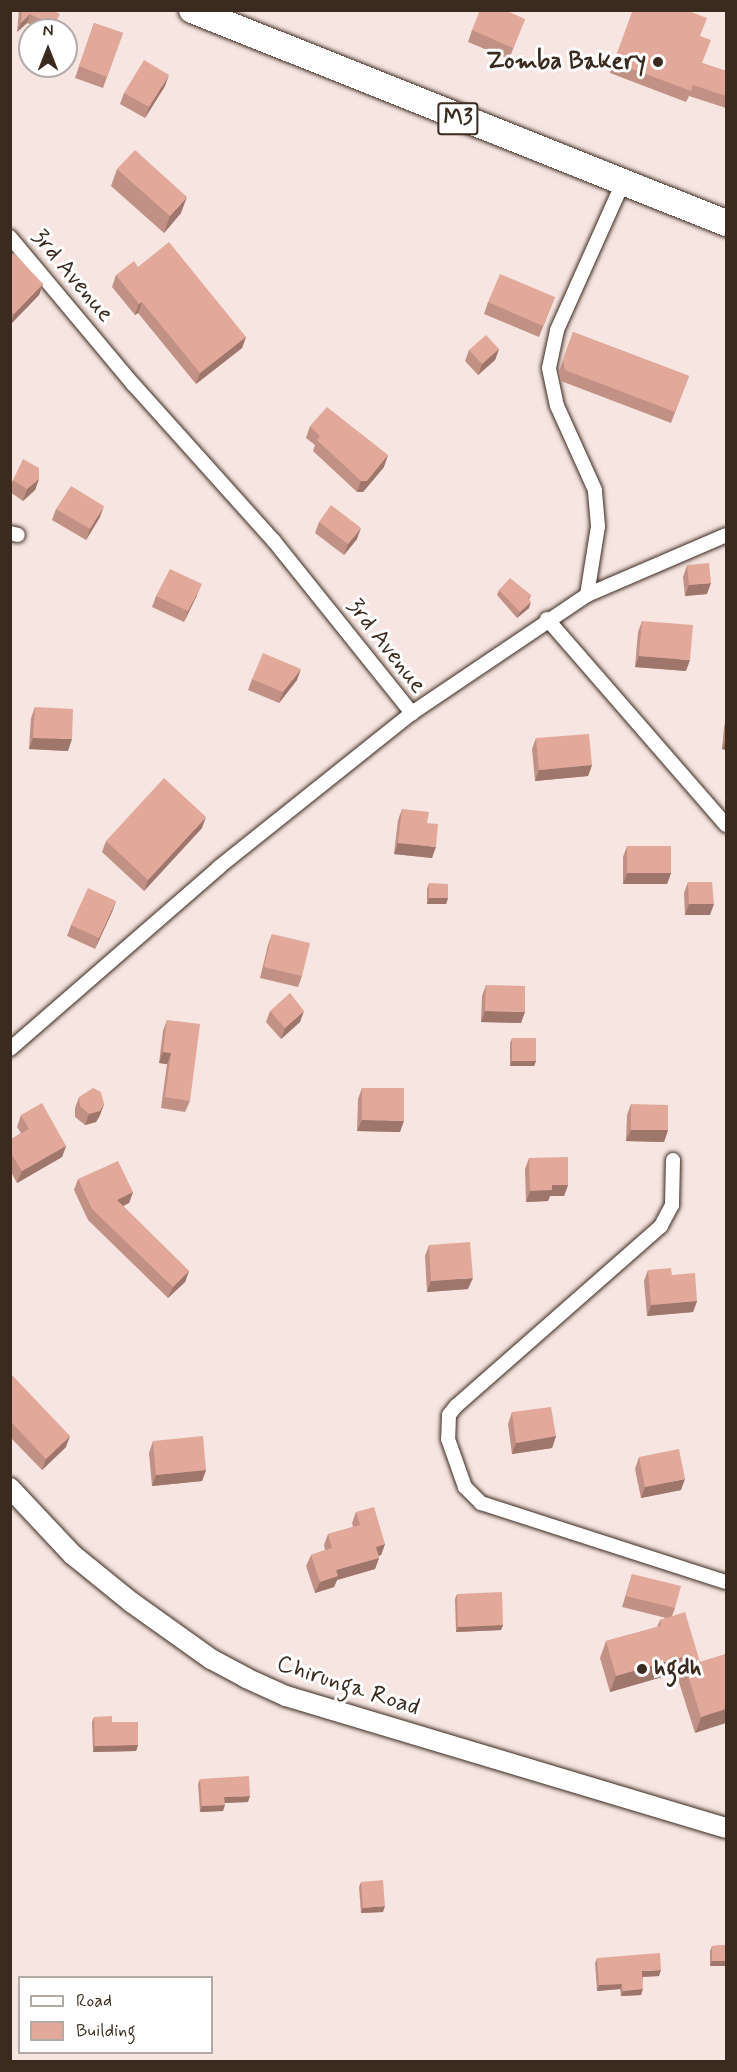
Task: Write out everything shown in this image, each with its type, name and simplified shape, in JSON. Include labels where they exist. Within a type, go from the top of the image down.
[{"type":"highway","name":"M3","points":[[192,10],[622,185],[726,223]]},
{"type":"street","points":[[587,595],[598,526],[597,499],[591,476],[557,406],[549,368],[557,330],[622,185]]},
{"type":"street","name":"3rd Avenue","points":[[10,237],[133,384],[274,541],[412,713],[219,867],[10,1049]]},
{"type":"street","points":[[412,713],[547,619],[587,595],[726,536]]},
{"type":"street","points":[[547,619],[726,825]]},
{"type":"street","points":[[673,1160],[672,1206],[661,1226],[456,1406],[449,1415],[448,1439],[465,1487],[481,1503],[726,1582]]},
{"type":"street","name":"Chirunga Road","points":[[10,1488],[65,1548],[131,1602],[211,1659],[246,1678],[286,1696],[726,1828]]},
{"type":"building","points":[[22,10],[53,10],[60,14],[58,18],[38,18],[30,14],[26,18],[21,18]]},
{"type":"building","points":[[480,10],[505,10],[525,19],[513,48],[472,30]]},
{"type":"building","name":"Zomba Bakery","points":[[633,10],[686,10],[707,18],[700,36],[711,40],[702,63],[726,71],[726,96],[693,85],[691,91],[614,62]]},
{"type":"building","points":[[94,23],[123,33],[107,77],[79,66]]},
{"type":"building","points":[[144,60],[169,75],[149,107],[124,93]]},
{"type":"building","points":[[135,150],[187,197],[170,216],[117,169]]},
{"type":"building","points":[[169,242],[246,337],[200,373],[142,302],[139,304],[116,275],[134,261],[138,267]]},
{"type":"building","points":[[14,253],[43,284],[14,314],[10,311],[10,257]]},
{"type":"building","points":[[500,274],[555,297],[543,326],[488,302]]},
{"type":"building","points":[[573,332],[689,376],[675,412],[565,370],[563,360]]},
{"type":"building","points":[[486,335],[499,349],[482,364],[469,350]]},
{"type":"building","points":[[327,407],[388,455],[367,481],[361,481],[317,440],[320,436],[310,426]]},
{"type":"building","points":[[23,459],[39,468],[39,479],[27,489],[13,480]]},
{"type":"building","points":[[71,486],[104,506],[90,529],[56,509]]},
{"type":"building","points":[[331,505],[361,528],[348,544],[319,522]]},
{"type":"building","points":[[709,563],[711,583],[689,585],[687,565]]},
{"type":"building","points":[[170,569],[202,584],[188,611],[156,596]]},
{"type":"building","points":[[510,578],[531,595],[528,598],[531,602],[520,612],[499,590]]},
{"type":"building","points":[[642,621],[693,625],[690,660],[639,656]]},
{"type":"building","points":[[263,653],[301,669],[283,692],[252,679]]},
{"type":"building","points":[[35,707],[73,709],[72,739],[33,738]]},
{"type":"building","points":[[589,734],[592,765],[539,770],[536,738]]},
{"type":"building","points":[[164,778],[206,817],[148,880],[106,841]]},
{"type":"building","points":[[402,809],[429,812],[427,823],[438,824],[436,847],[398,843]]},
{"type":"building","points":[[627,846],[671,846],[671,873],[627,873]]},
{"type":"building","points":[[688,882],[712,882],[714,904],[689,904]]},
{"type":"building","points":[[429,883],[448,884],[448,898],[429,898]]},
{"type":"building","points":[[88,888],[116,901],[99,938],[71,925]]},
{"type":"building","points":[[272,934],[310,943],[302,976],[264,967]]},
{"type":"building","points":[[486,985],[525,986],[525,1012],[485,1011]]},
{"type":"building","points":[[290,993],[304,1011],[285,1028],[270,1011]]},
{"type":"building","points":[[167,1020],[200,1024],[190,1101],[165,1097],[171,1053],[163,1052]]},
{"type":"building","points":[[512,1038],[536,1038],[536,1061],[512,1061]]},
{"type":"building","points":[[93,1088],[101,1092],[104,1104],[100,1111],[89,1114],[80,1106],[79,1097]]},
{"type":"building","points":[[362,1088],[404,1088],[404,1121],[362,1120]]},
{"type":"building","points":[[42,1103],[66,1146],[22,1171],[10,1152],[10,1140],[29,1129],[21,1115]]},
{"type":"building","points":[[631,1104],[668,1105],[668,1130],[631,1130]]},
{"type":"building","points":[[568,1157],[568,1185],[552,1185],[552,1190],[530,1191],[529,1158]]},
{"type":"building","points":[[118,1161],[133,1192],[117,1200],[189,1271],[173,1287],[92,1209],[78,1179]]},
{"type":"building","points":[[470,1242],[473,1278],[431,1281],[429,1245]]},
{"type":"building","points":[[671,1268],[672,1275],[695,1273],[697,1301],[651,1305],[648,1270]]},
{"type":"building","points":[[10,1373],[70,1436],[46,1459],[10,1421]]},
{"type":"building","points":[[551,1407],[556,1436],[516,1443],[512,1412]]},
{"type":"building","points":[[203,1436],[206,1470],[156,1475],[153,1441]]},
{"type":"building","points":[[679,1449],[685,1479],[645,1487],[639,1457]]},
{"type":"building","points":[[374,1507],[385,1544],[376,1547],[379,1558],[336,1570],[338,1576],[320,1582],[311,1555],[332,1548],[328,1534],[360,1525],[356,1512]]},
{"type":"building","points":[[632,1574],[681,1586],[675,1608],[626,1596]]},
{"type":"building","points":[[502,1592],[503,1625],[458,1627],[457,1594]]},
{"type":"building","points":[[685,1612],[700,1662],[726,1654],[726,1709],[701,1717],[682,1657],[616,1676],[606,1641],[661,1626],[660,1620]]},
{"type":"building","points":[[112,1716],[112,1722],[138,1722],[138,1745],[95,1746],[94,1717]]},
{"type":"building","points":[[249,1776],[250,1796],[224,1797],[225,1805],[202,1806],[200,1779]]},
{"type":"building","points":[[383,1880],[385,1906],[363,1908],[361,1882]]},
{"type":"building","points":[[726,1945],[726,1961],[712,1961],[712,1946]]},
{"type":"building","points":[[660,1953],[661,1970],[642,1971],[643,1989],[623,1991],[622,1984],[599,1985],[597,1958]]},
{"type":"place","name":"Zomba Bakery","points":[[658,62]]},
{"type":"place","name":"hgdh","points":[[642,1669]]}]
